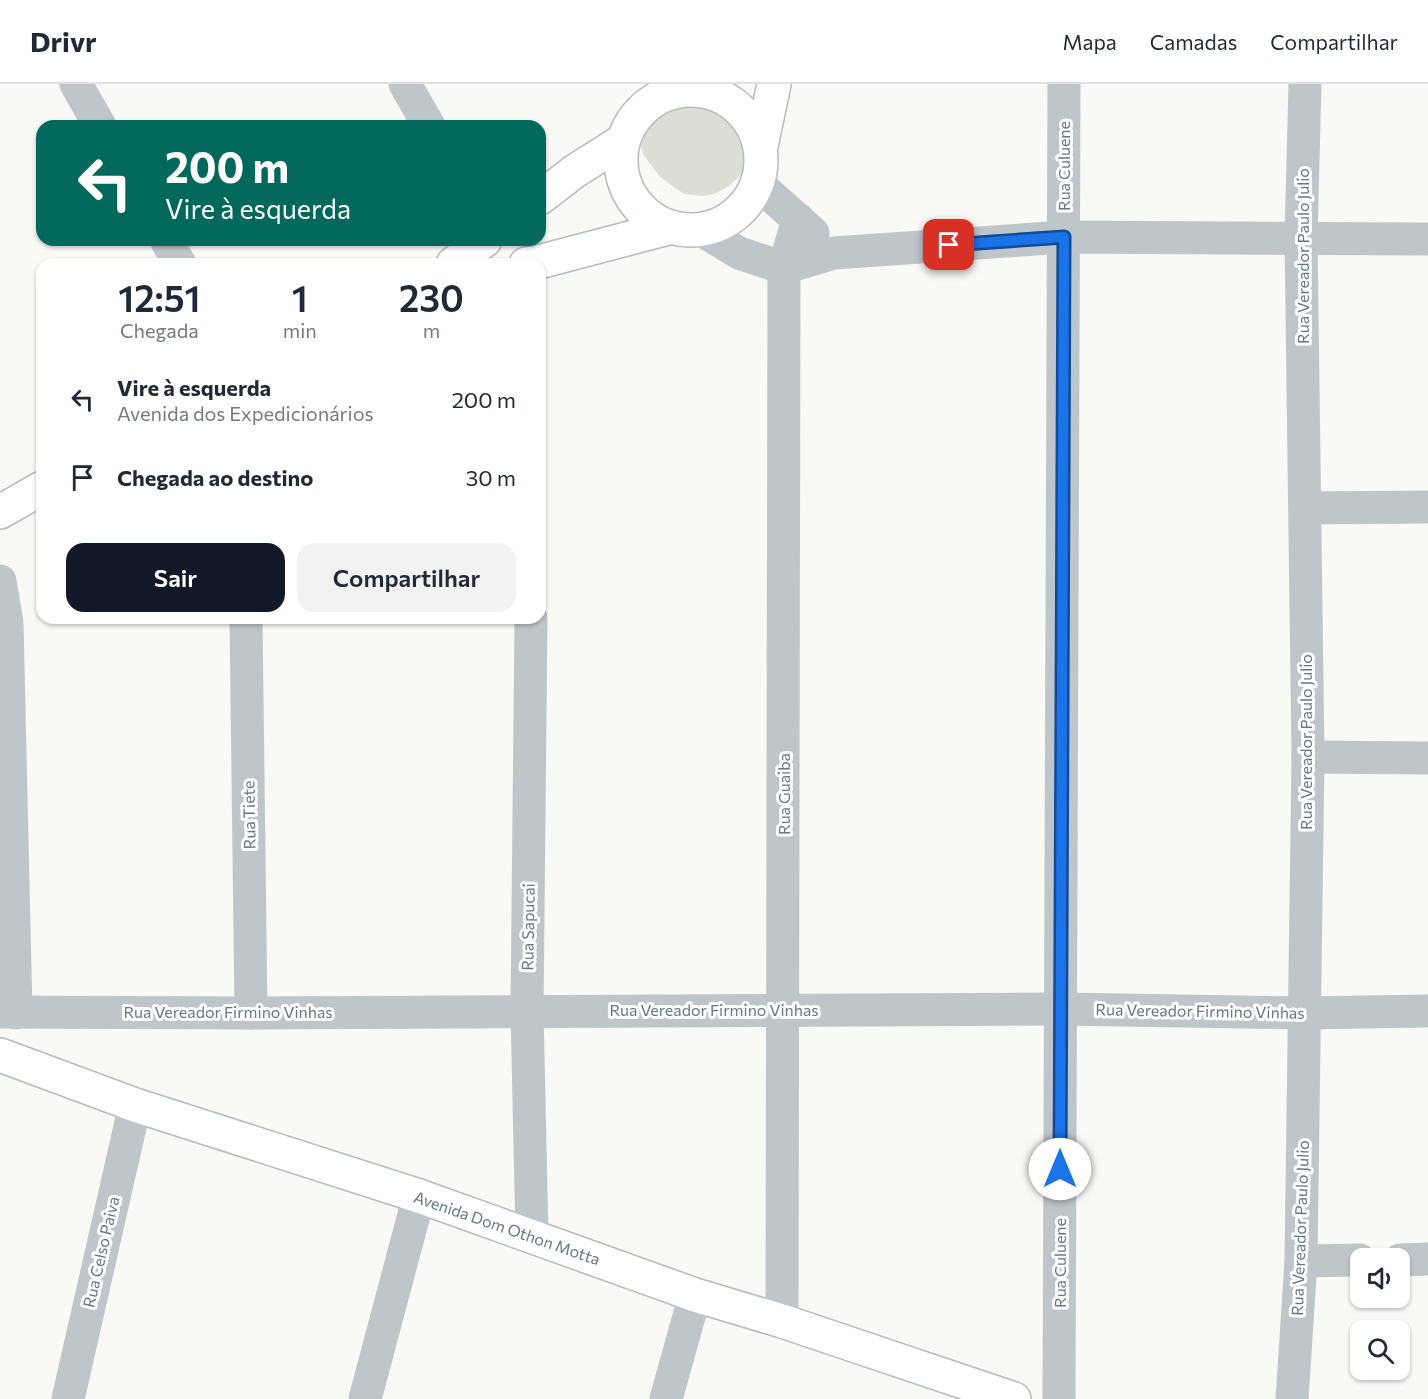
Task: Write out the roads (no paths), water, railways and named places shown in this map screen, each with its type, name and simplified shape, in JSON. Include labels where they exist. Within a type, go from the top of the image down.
[{"type":"main road","points":[[546,260],[668,228],[703,231],[737,215],[758,184],[762,146],[774,84]]},
{"type":"main road","points":[[546,193],[574,171],[621,142],[640,109],[674,87],[711,91],[744,111],[762,146]]},
{"type":"main road","points":[[621,142],[621,177],[632,198],[638,208],[668,228]]},
{"type":"main road","points":[[461,258],[476,246]]},
{"type":"main road","points":[[0,512],[36,491]]},
{"type":"main road","name":"Avenida Dom Othon Motta","points":[[0,1055],[135,1105],[419,1196],[695,1295],[782,1321],[973,1392],[1014,1399]]},
{"type":"street","points":[[76,84],[97,120]]},
{"type":"street","points":[[405,84],[426,120]]},
{"type":"street","name":"Rua Culuene","points":[[1059,1399],[1064,84]]},
{"type":"street","name":"Rua Vereador Paulo Julio","points":[[1292,1399],[1301,1261],[1308,757],[1302,238],[1305,84]]},
{"type":"street","points":[[758,184],[834,253]]},
{"type":"street","name":"Rua Guaiba","points":[[782,1321],[784,268],[798,219]]},
{"type":"street","points":[[703,231],[739,254],[784,268],[834,253],[1064,237],[1428,239]]},
{"type":"street","points":[[1305,508],[1428,507]]},
{"type":"street","points":[[0,581],[7,623],[8,1013]]},
{"type":"street","name":"Rua Tiete","points":[[246,624],[251,1013]]},
{"type":"street","name":"Rua Sapucai","points":[[531,624],[527,1011],[532,1236]]},
{"type":"street","points":[[1308,757],[1428,758]]},
{"type":"street","name":"Rua Vereador Firmino Vinhas","points":[[8,1013],[1060,1009],[1303,1013],[1428,1011]]},
{"type":"street","name":"Rua Celso Paiva","points":[[68,1399],[135,1105]]},
{"type":"street","points":[[365,1399],[419,1196]]},
{"type":"street","points":[[1410,1260],[1428,1259]]},
{"type":"street","points":[[1301,1261],[1350,1260]]},
{"type":"street","points":[[666,1399],[695,1295]]}]
